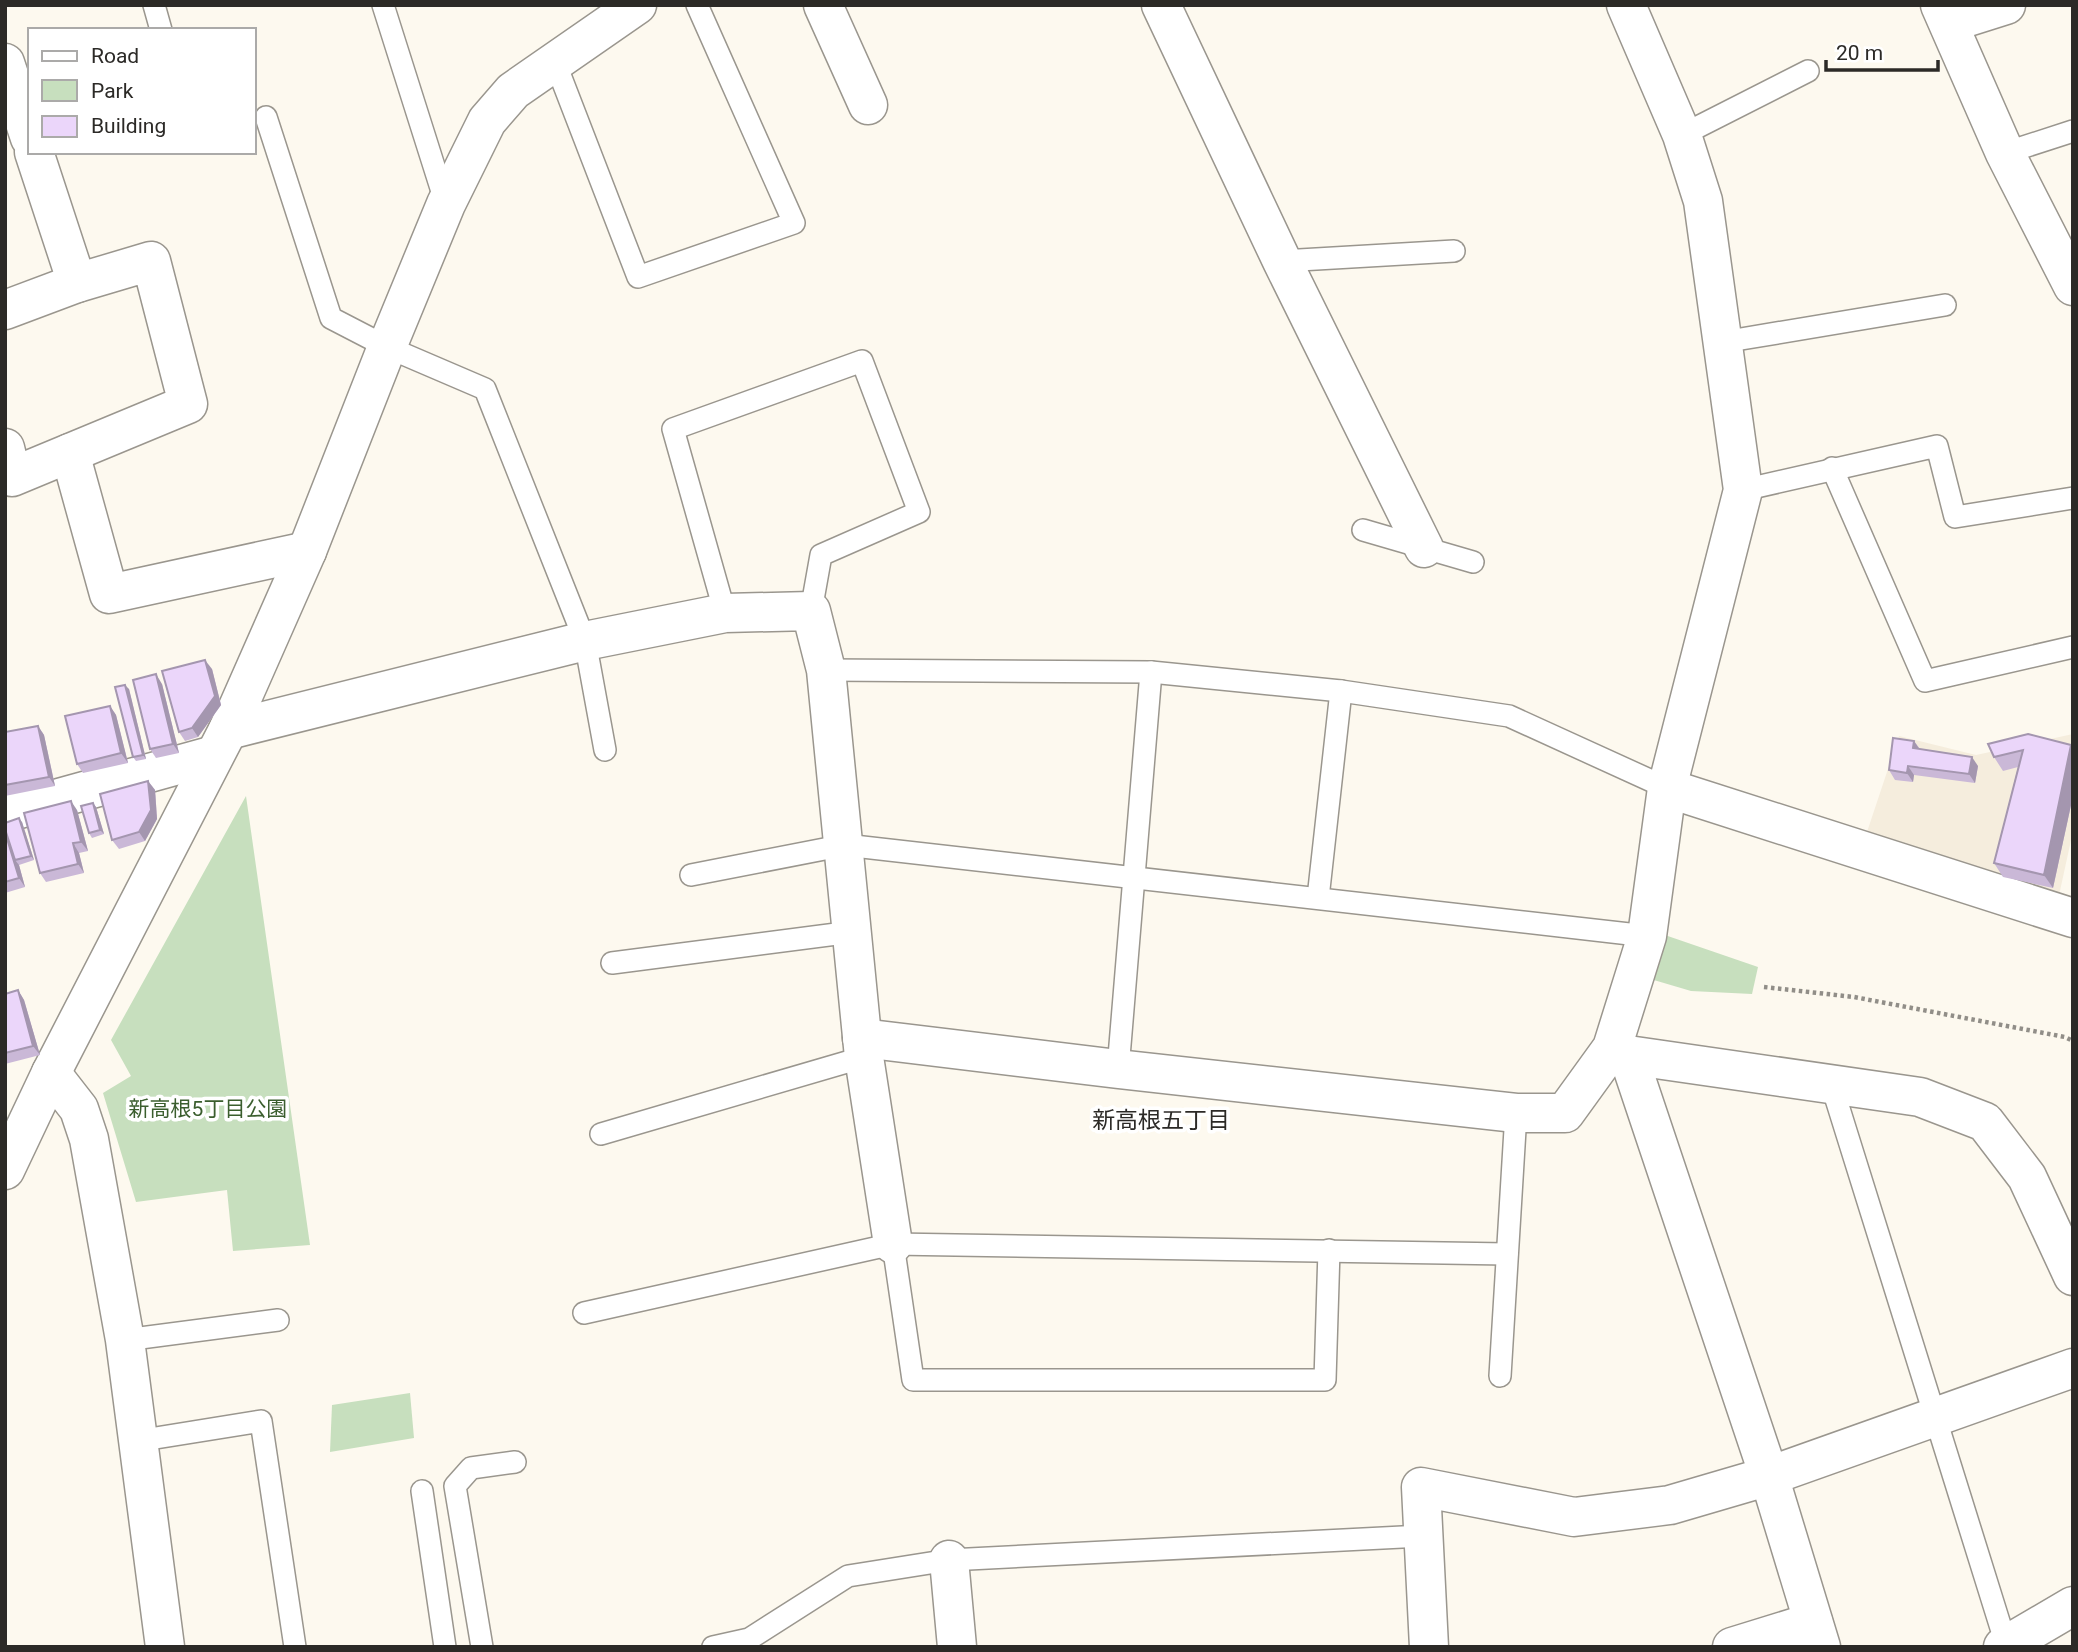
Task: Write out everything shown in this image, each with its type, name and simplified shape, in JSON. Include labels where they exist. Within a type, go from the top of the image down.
[{"type":"street","points":[[5,1170],[51,1073],[221,742],[307,551],[446,204],[487,121],[513,91],[636,5]]},
{"type":"street","points":[[823,5],[868,105]]},
{"type":"street","points":[[1161,5],[1282,261],[1424,548]]},
{"type":"street","points":[[863,1048],[1118,1069],[1516,1113],[1565,1113],[1620,1051],[1647,936],[1667,788],[1743,490],[1703,201],[1682,135],[1626,5]]},
{"type":"street","points":[[2006,5],[1944,14],[2005,153],[2073,286]]},
{"type":"street","points":[[5,64],[28,132]]},
{"type":"street","points":[[35,154],[77,283]]},
{"type":"street","points":[[5,310],[77,283],[151,261],[188,404],[12,477],[5,448]]},
{"type":"street","points":[[70,453],[109,593],[307,551]]},
{"type":"street","points":[[5,813],[221,742],[585,641],[725,613],[811,611],[826,670],[863,1048],[894,1244]]},
{"type":"street","points":[[1667,788],[2073,918]]},
{"type":"street","points":[[1620,1051],[1920,1097],[1986,1122],[2026,1177],[2073,1276]]},
{"type":"street","points":[[1620,1051],[1769,1476],[1817,1634],[1732,1647]]},
{"type":"street","points":[[51,1073],[79,1109],[89,1139],[125,1340],[165,1647]]},
{"type":"street","points":[[1429,1647],[1420,1487],[1574,1517],[1670,1505],[1769,1476],[2073,1368]]},
{"type":"street","points":[[949,1560],[957,1647]]},
{"type":"street","points":[[2004,1645],[2073,1606]]},
{"type":"lane","points":[[154,5],[160,28]]},
{"type":"lane","points":[[383,5],[446,204]]},
{"type":"lane","points":[[555,62],[638,277],[794,223],[697,5]]},
{"type":"lane","points":[[1682,135],[1808,71]]},
{"type":"lane","points":[[266,117],[331,318],[387,347],[485,389],[585,641],[605,750]]},
{"type":"lane","points":[[2005,153],[2073,131]]},
{"type":"lane","points":[[1282,261],[1454,251]]},
{"type":"lane","points":[[1723,342],[1945,305]]},
{"type":"lane","points":[[725,613],[673,429],[862,361],[919,512],[821,555],[811,611]]},
{"type":"lane","points":[[1743,490],[1937,446],[1955,517],[2073,498]]},
{"type":"lane","points":[[1832,468],[1925,681],[2073,647]]},
{"type":"lane","points":[[1363,530],[1473,562]]},
{"type":"lane","points":[[826,670],[1151,672],[1341,691],[1509,716],[1667,788]]},
{"type":"lane","points":[[1118,1069],[1151,672]]},
{"type":"lane","points":[[1318,898],[1341,691]]},
{"type":"lane","points":[[691,875],[845,845],[1647,936]]},
{"type":"lane","points":[[612,962],[852,932]]},
{"type":"lane","points":[[601,1134],[863,1048]]},
{"type":"lane","points":[[1831,1083],[2004,1645]]},
{"type":"lane","points":[[1500,1376],[1516,1113]]},
{"type":"lane","points":[[894,1244],[913,1380],[1325,1380],[1329,1250]]},
{"type":"lane","points":[[584,1313],[894,1244],[1507,1254]]},
{"type":"lane","points":[[125,1340],[278,1320]]},
{"type":"lane","points":[[137,1441],[261,1421],[295,1647]]},
{"type":"lane","points":[[482,1647],[455,1486],[471,1468],[515,1462]]},
{"type":"lane","points":[[422,1491],[445,1647]]},
{"type":"lane","points":[[713,1647],[750,1643],[848,1576],[949,1560],[1422,1536]]},
{"type":"path","points":[[1764,986],[1854,997],[2065,1037],[2073,1041]]},
{"type":"shaded area","points":[[2073,734],[2073,831],[2058,900],[1865,838],[1899,736],[1976,755]]},
{"type":"green space","name":"新高根5丁目公園","points":[[246,796],[310,1245],[233,1251],[227,1190],[136,1202],[103,1093],[131,1076],[111,1040]]},
{"type":"green space","points":[[1659,933],[1758,967],[1752,994],[1691,991],[1647,978]]},
{"type":"green space","points":[[410,1393],[414,1438],[330,1452],[332,1405]]},
{"type":"building","points":[[205,660],[215,696],[192,728],[179,732],[162,671]]},
{"type":"building","points":[[156,674],[173,744],[150,749],[133,680]]},
{"type":"building","points":[[125,685],[143,755],[133,757],[115,687]]},
{"type":"building","points":[[110,706],[121,753],[77,764],[65,716]]},
{"type":"building","points":[[38,726],[49,777],[5,785],[5,732]]},
{"type":"building","points":[[2028,734],[2071,745],[2044,875],[1994,863],[2023,750],[1994,757],[1988,744]]},
{"type":"building","points":[[1893,738],[1914,741],[1913,748],[1972,757],[1969,774],[1908,766],[1907,773],[1889,770]]},
{"type":"building","points":[[148,781],[151,810],[139,832],[112,840],[100,794]]},
{"type":"building","points":[[71,801],[81,842],[73,843],[78,864],[40,873],[24,813]]},
{"type":"building","points":[[93,803],[100,830],[89,833],[81,806]]},
{"type":"building","points":[[19,818],[31,856],[15,860],[5,823]]},
{"type":"building","points":[[5,832],[19,878],[5,882]]},
{"type":"building","points":[[18,990],[33,1046],[5,1053],[5,994]]},
{"type":"district","name":"新高根五丁目","points":[[1161,1120]]}]
